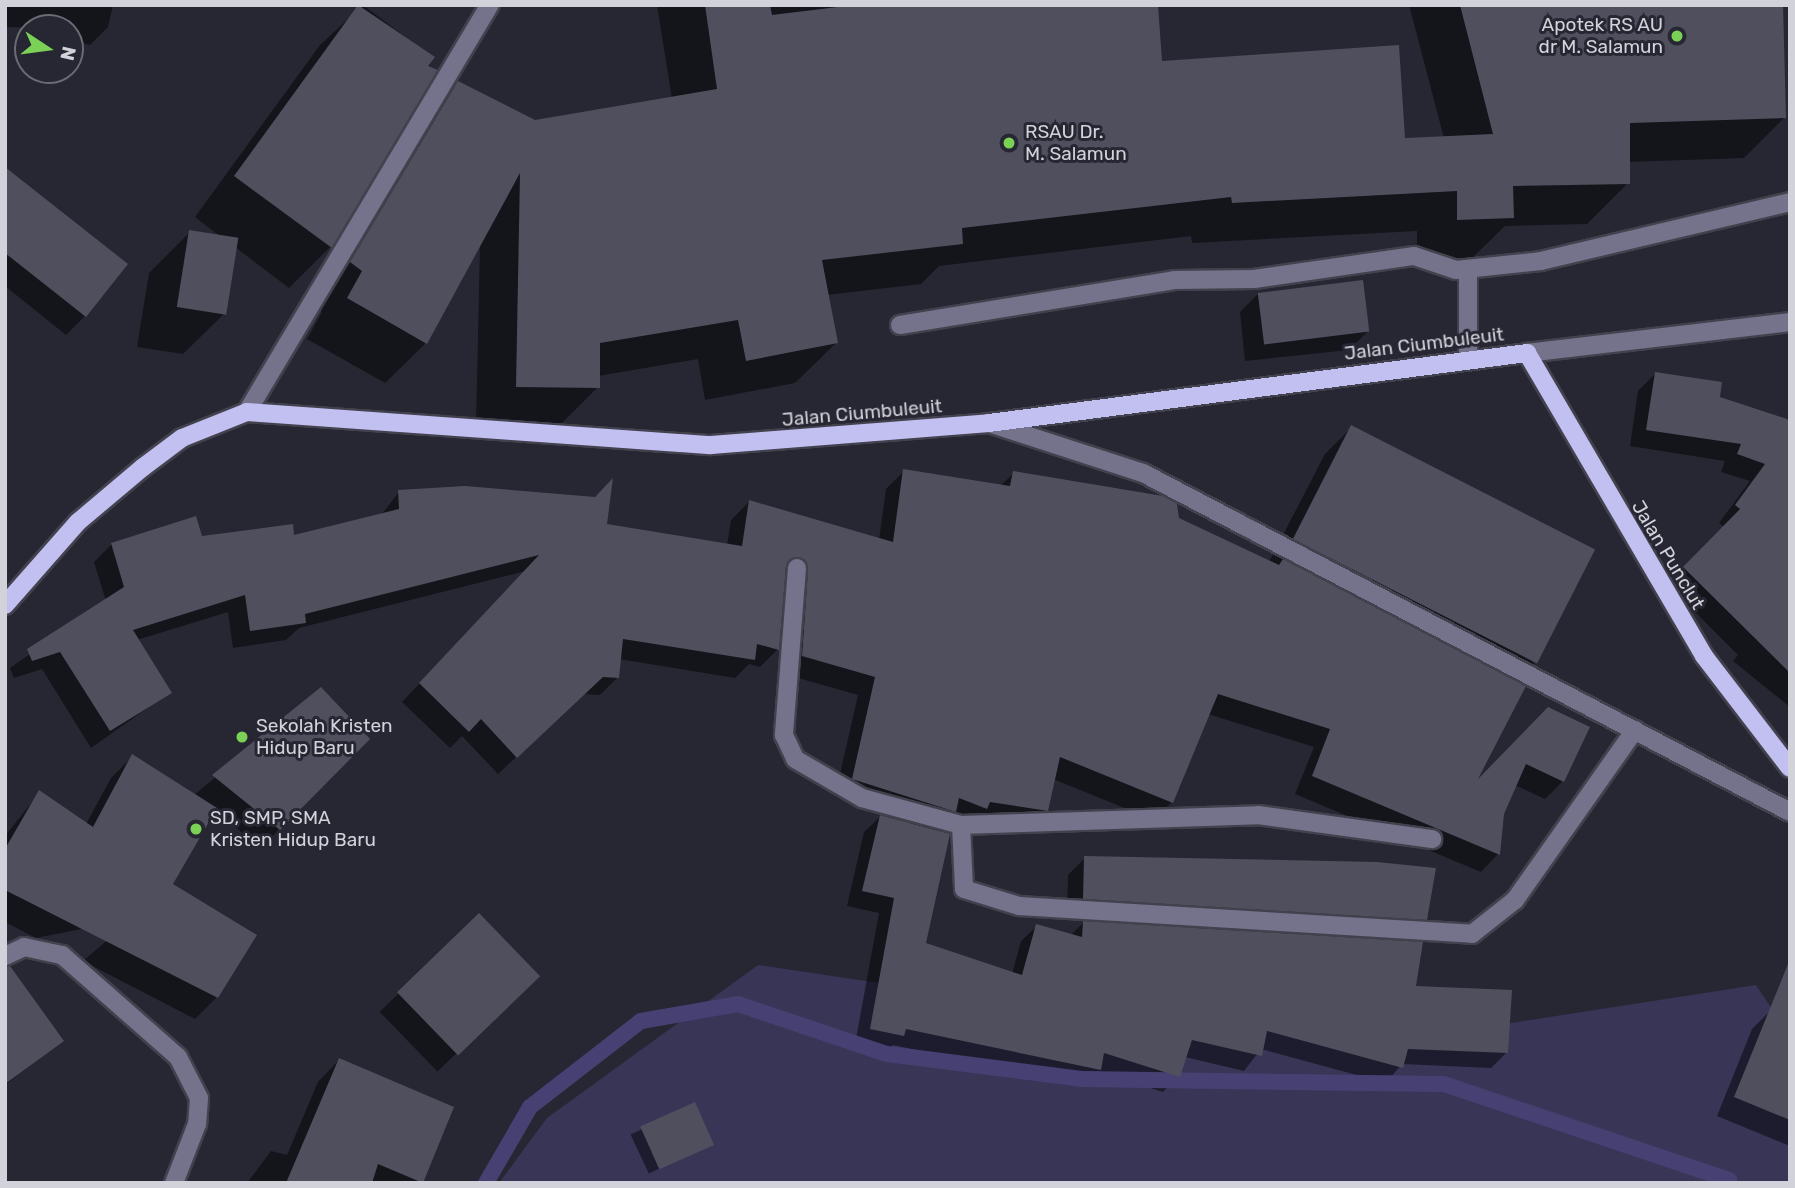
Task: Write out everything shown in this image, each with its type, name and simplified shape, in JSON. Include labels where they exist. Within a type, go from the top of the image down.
[{"type":"main road","name":"Jalan Ciumbuleuit","points":[[5,605],[78,522],[142,468],[182,438],[247,412],[711,445],[989,423],[1527,353]]},
{"type":"main road","name":"Jalan Punclut","points":[[1527,353],[1704,656],[1790,768]]},
{"type":"street","points":[[247,412],[490,5]]},
{"type":"street","points":[[900,325],[1174,280],[1255,279],[1414,256],[1468,270],[1541,261],[1790,202]]},
{"type":"street","points":[[1468,270],[1468,360]]},
{"type":"street","name":"Jalan Ciumbuleuit","points":[[1527,353],[1790,322]]},
{"type":"street","points":[[989,423],[1143,473],[1790,811]]},
{"type":"street","points":[[797,568],[783,735],[795,759],[862,798],[961,825],[1258,815],[1432,839]]},
{"type":"street","points":[[961,825],[964,889],[991,901],[1472,934],[1515,900],[1635,730]]},
{"type":"street","points":[[5,956],[24,947],[62,955],[178,1057],[199,1098],[197,1124],[174,1183]]},
{"type":"shaded area","points":[[758,965],[1074,1012],[1453,1032],[1756,985],[1790,1036],[1790,1183],[499,1183],[547,1118]]},
{"type":"building","points":[[358,5],[435,57],[428,66],[438,70],[332,248],[234,176]]},
{"type":"building","points":[[705,5],[770,5],[772,15],[854,5],[1158,5],[1162,61],[1399,45],[1405,138],[1493,134],[1460,5],[1783,5],[1786,118],[1630,123],[1630,184],[1513,186],[1514,218],[1457,220],[1457,191],[1232,203],[1231,197],[962,228],[963,244],[822,260],[838,343],[746,361],[738,320],[600,343],[600,388],[516,387],[520,173],[427,344],[347,298],[362,271],[350,262],[458,81],[535,120],[717,89]]},
{"type":"building","points":[[5,167],[128,264],[86,317],[5,253]]},
{"type":"building","points":[[189,230],[238,238],[226,315],[177,307]]},
{"type":"building","points":[[1363,280],[1369,332],[1264,345],[1258,293]]},
{"type":"building","points":[[1655,372],[1722,382],[1720,397],[1790,420],[1790,673],[1683,567],[1740,509],[1735,505],[1765,464],[1737,454],[1741,444],[1646,430]]},
{"type":"building","points":[[1351,425],[1595,549],[1537,663],[1293,539]]},
{"type":"building","points":[[903,469],[1010,486],[1013,471],[1163,496],[1177,504],[1179,518],[1279,565],[1283,559],[1526,686],[1478,779],[1548,707],[1590,727],[1564,782],[1526,764],[1504,814],[1500,855],[1312,776],[1330,729],[1218,694],[1173,803],[1060,757],[1048,811],[990,802],[987,809],[959,798],[956,812],[852,779],[875,677],[802,656],[808,569],[799,557],[786,566],[779,650],[757,644],[755,660],[623,639],[619,678],[603,677],[517,758],[481,719],[469,732],[419,683],[539,555],[305,614],[306,623],[250,631],[245,595],[133,630],[172,693],[110,731],[60,652],[32,661],[27,649],[124,587],[111,543],[196,516],[202,536],[293,524],[294,535],[399,509],[398,490],[465,486],[595,497],[613,478],[607,524],[742,546],[749,500],[893,542]]},
{"type":"building","points":[[321,687],[370,739],[280,830],[212,775]]},
{"type":"building","points":[[132,754],[217,808],[173,884],[257,935],[218,998],[5,890],[5,849],[39,790],[93,827]]},
{"type":"building","points":[[880,815],[950,834],[926,943],[1022,975],[1036,924],[1082,937],[1083,921],[1423,942],[1416,986],[1512,990],[1508,1053],[1408,1049],[1403,1068],[1267,1031],[1262,1056],[1192,1040],[1180,1077],[1104,1053],[1101,1070],[906,1029],[904,1036],[870,1029],[894,898],[862,891]]},
{"type":"building","points":[[1084,856],[1377,862],[1436,868],[1427,920],[1083,899]]},
{"type":"building","points":[[479,913],[540,976],[458,1055],[397,992]]},
{"type":"building","points":[[1790,964],[1790,1120],[1734,1097]]},
{"type":"building","points":[[10,966],[64,1041],[5,1084],[5,967]]},
{"type":"building","points":[[339,1058],[454,1107],[423,1183],[378,1164],[372,1183],[286,1183]]},
{"type":"building","points":[[695,1102],[714,1145],[659,1169],[640,1126]]},
{"type":"waterway","points":[[486,1183],[530,1107],[641,1021],[738,1004],[887,1054],[1081,1079],[1444,1084],[1729,1180]]},
{"type":"place","name":"Apotek RS AU dr M. Salamun","points":[[1677,36]]},
{"type":"place","name":"RSAU Dr. M. Salamun","points":[[1009,143]]},
{"type":"place","name":"Sekolah Kristen Hidup Baru","points":[[242,737]]},
{"type":"place","name":"SD, SMP, SMA Kristen Hidup Baru","points":[[196,829]]}]
